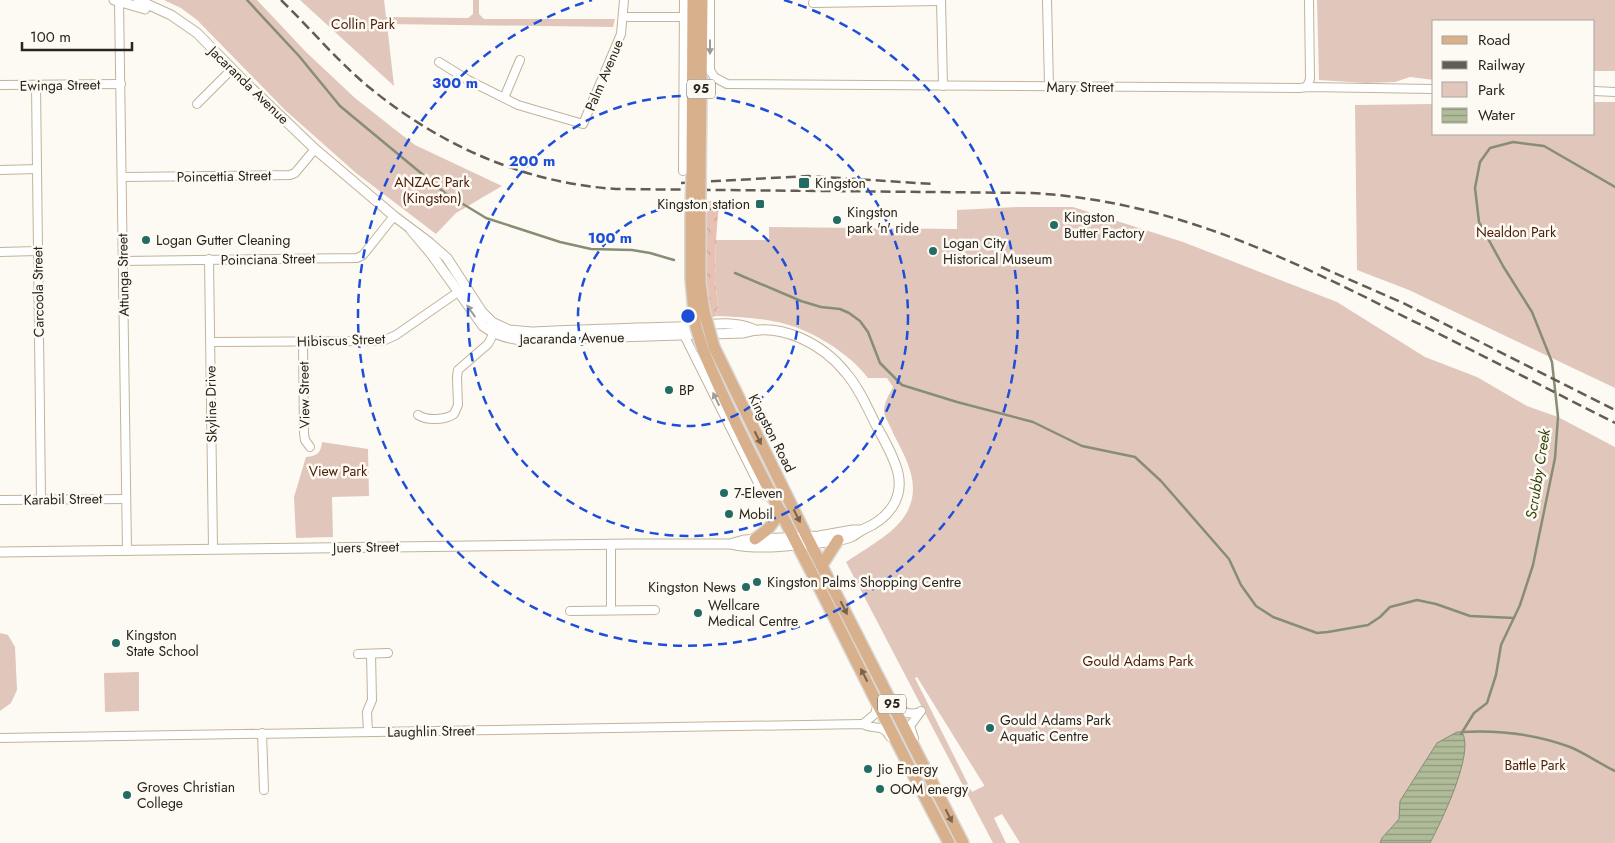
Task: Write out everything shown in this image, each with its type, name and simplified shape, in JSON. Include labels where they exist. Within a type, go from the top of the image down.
[{"type":"main road","name":"Kingston Road","points":[[693,0],[692,176],[696,210],[691,279],[699,312],[696,328],[822,565],[963,843]]},
{"type":"main road","name":"Kingston Road","points":[[692,176],[702,0]]},
{"type":"main road","name":"Kingston Road","points":[[708,348],[731,412],[948,843]]},
{"type":"main road","points":[[755,539],[768,529],[781,512]]},
{"type":"main road","points":[[822,565],[838,540]]},
{"type":"street","name":"Jacaranda Avenue","points":[[118,0],[152,12],[200,38]]},
{"type":"street","name":"Attunga Street","points":[[118,0],[121,84],[127,551]]},
{"type":"street","name":"Jacaranda Avenue","points":[[138,0],[184,23],[197,33],[315,149],[411,230],[448,269],[496,329],[532,332],[742,324],[753,329],[785,333],[818,347],[842,368],[863,398],[894,461],[899,485],[896,499],[887,514],[854,536],[838,540],[795,541]]},
{"type":"street","points":[[624,0],[624,17],[684,17]]},
{"type":"street","name":"Kingston Road","points":[[684,0],[692,176]]},
{"type":"street","name":"Mary Street","points":[[710,0],[710,70],[714,77],[727,84],[1432,89]]},
{"type":"street","points":[[813,3],[942,0],[943,86]]},
{"type":"street","points":[[1047,0],[1049,86]]},
{"type":"street","points":[[1307,87],[1310,78],[1309,0]]},
{"type":"street","name":"Palm Avenue","points":[[439,62],[468,80],[518,105],[584,124],[621,34],[624,17]]},
{"type":"street","points":[[504,98],[520,60]]},
{"type":"street","points":[[197,104],[232,69]]},
{"type":"street","name":"Ewinga Street","points":[[0,85],[121,84]]},
{"type":"street","name":"Carcoola Street","points":[[36,85],[41,499]]},
{"type":"street","points":[[1595,92],[1615,92]]},
{"type":"street","name":"Poincettia Street","points":[[122,177],[290,176],[296,173],[315,149]]},
{"type":"street","points":[[0,170],[37,170]]},
{"type":"street","name":"Poinciana Street","points":[[123,262],[209,259],[356,258],[363,255],[394,216]]},
{"type":"street","points":[[0,252],[37,251]]},
{"type":"street","name":"Skyline Drive","points":[[209,259],[213,549]]},
{"type":"street","name":"Jacaranda Avenue","points":[[448,269],[458,292],[478,320],[496,329],[509,339],[743,333],[753,329]]},
{"type":"street","name":"Hibiscus Street","points":[[211,342],[386,340],[458,292]]},
{"type":"street","points":[[418,415],[429,418],[447,418],[454,414],[458,405],[458,370],[488,344],[496,329]]},
{"type":"street","name":"Kingston Road","points":[[684,334],[764,495],[775,500]]},
{"type":"street","name":"View Street","points":[[303,342],[304,433],[305,440],[310,447]]},
{"type":"street","name":"Karabil Street","points":[[0,500],[126,498]]},
{"type":"street","name":"Jacaranda Avenue","points":[[809,540],[853,530],[862,530]]},
{"type":"street","name":"Juers Street","points":[[731,544],[755,539],[795,541]]},
{"type":"street","name":"Juers Street","points":[[0,552],[611,544],[731,544],[744,547],[795,541]]},
{"type":"street","points":[[611,544],[612,610]]},
{"type":"street","points":[[570,611],[655,610]]},
{"type":"street","points":[[358,654],[388,654]]},
{"type":"street","points":[[368,732],[367,712],[372,700],[371,654]]},
{"type":"street","points":[[890,699],[904,713],[910,714],[921,711],[910,726],[921,760]]},
{"type":"street","points":[[862,724],[873,716],[878,704]]},
{"type":"street","name":"Laughlin Street","points":[[0,738],[862,724],[868,727],[880,727],[886,731],[903,755]]},
{"type":"street","points":[[262,733],[264,790]]},
{"type":"green space","name":"ANZAC Park (Kingston)","points":[[164,0],[257,0],[306,52],[355,98],[415,145],[502,186],[456,213],[436,234],[356,173],[285,110],[197,20],[181,8]]},
{"type":"green space","name":"Collin Park","points":[[300,0],[384,0],[386,17],[468,18],[473,14],[473,0],[479,0],[479,14],[484,19],[615,19],[613,27],[387,24],[394,86]]},
{"type":"green space","points":[[1317,0],[1615,0],[1615,71],[1595,71],[1595,20],[1432,20],[1432,80],[1410,77],[1395,82],[1366,83],[1319,80]]},
{"type":"green space","name":"Nealdon Park","points":[[1595,102],[1615,102],[1615,388],[1409,290],[1357,270],[1355,105],[1432,104],[1432,135],[1595,135]]},
{"type":"green space","points":[[704,201],[719,201],[715,280],[718,307],[716,316],[710,318],[705,284]]},
{"type":"green space","points":[[1073,207],[1183,242],[1337,302],[1425,357],[1477,377],[1527,406],[1558,417],[1615,447],[1615,843],[1020,843],[1002,814],[994,818],[1006,843],[993,843],[846,562],[883,538],[896,527],[908,510],[912,499],[912,477],[884,412],[886,402],[893,387],[887,378],[868,378],[856,364],[834,347],[805,331],[778,322],[716,316],[718,307],[715,280],[716,240],[769,240],[769,227],[957,229],[957,210]],"holes":[[[917,677],[984,785],[972,792],[915,678]]]},
{"type":"green space","name":"View Park","points":[[322,442],[368,449],[369,496],[332,497],[333,537],[296,538],[294,497],[306,457],[318,453]]},
{"type":"green space","points":[[0,633],[8,635],[15,647],[17,690],[11,703],[0,711]]},
{"type":"green space","points":[[139,672],[139,711],[105,712],[104,673]]},
{"type":"water","points":[[1457,732],[1462,732],[1465,742],[1464,755],[1455,788],[1430,843],[1380,843],[1382,838],[1399,819],[1400,801],[1437,743]]},
{"type":"waterway","points":[[247,0],[299,56],[340,106],[445,193],[486,218],[560,242],[591,249],[632,250],[674,260]]},
{"type":"waterway","name":"Scrubby Creek","points":[[1461,734],[1474,713],[1487,703],[1496,675],[1501,645],[1520,605],[1533,565],[1555,458],[1558,417],[1552,362],[1532,312],[1503,266],[1479,222],[1475,188],[1480,162],[1490,148],[1513,142],[1544,146],[1615,187]]},
{"type":"waterway","points":[[735,273],[801,301],[821,307],[840,309],[849,313],[860,321],[868,332],[880,363],[902,385],[1033,422],[1082,446],[1135,457],[1161,481],[1229,559],[1241,585],[1256,606],[1273,617],[1317,633],[1328,632],[1368,625],[1390,607],[1417,600],[1436,604],[1470,616],[1514,618]]},
{"type":"waterway","points":[[1462,732],[1503,732],[1544,739],[1576,749],[1615,771]]},
{"type":"railway","points":[[281,0],[347,67],[397,109],[455,144],[517,170],[549,179],[616,189],[1032,193],[1083,198],[1133,207],[1227,236],[1318,274],[1615,423]]},
{"type":"railway","points":[[681,183],[808,176],[933,184]]},
{"type":"railway","points":[[1321,267],[1403,303],[1615,410]]},
{"type":"place","name":"Kingston","points":[[804,183]]},
{"type":"place","name":"Kingston station","points":[[760,204]]},
{"type":"place","name":"Kingston park 'n' ride","points":[[837,220]]},
{"type":"place","name":"Kingston Butter Factory","points":[[1054,225]]},
{"type":"place","name":"Logan Gutter Cleaning","points":[[146,240]]},
{"type":"place","name":"Logan City Historical Museum","points":[[933,251]]},
{"type":"place","name":"BP","points":[[669,390]]},
{"type":"place","name":"7-Eleven","points":[[724,493]]},
{"type":"place","name":"Mobil","points":[[729,514]]},
{"type":"place","name":"Kingston Palms Shopping Centre","points":[[757,582]]},
{"type":"place","name":"Kingston News","points":[[746,587]]},
{"type":"place","name":"Wellcare Medical Centre","points":[[698,613]]},
{"type":"place","name":"Kingston State School","points":[[116,643]]},
{"type":"place","name":"Gould Adams Park Aquatic Centre","points":[[990,728]]},
{"type":"place","name":"Jio Energy","points":[[868,769]]},
{"type":"place","name":"OOM energy","points":[[880,789]]},
{"type":"place","name":"Groves Christian College","points":[[127,795]]},
{"type":"park label","name":"Gould Adams Park","points":[[1138,661]]},
{"type":"park label","name":"Battle Park","points":[[1535,765]]}]
